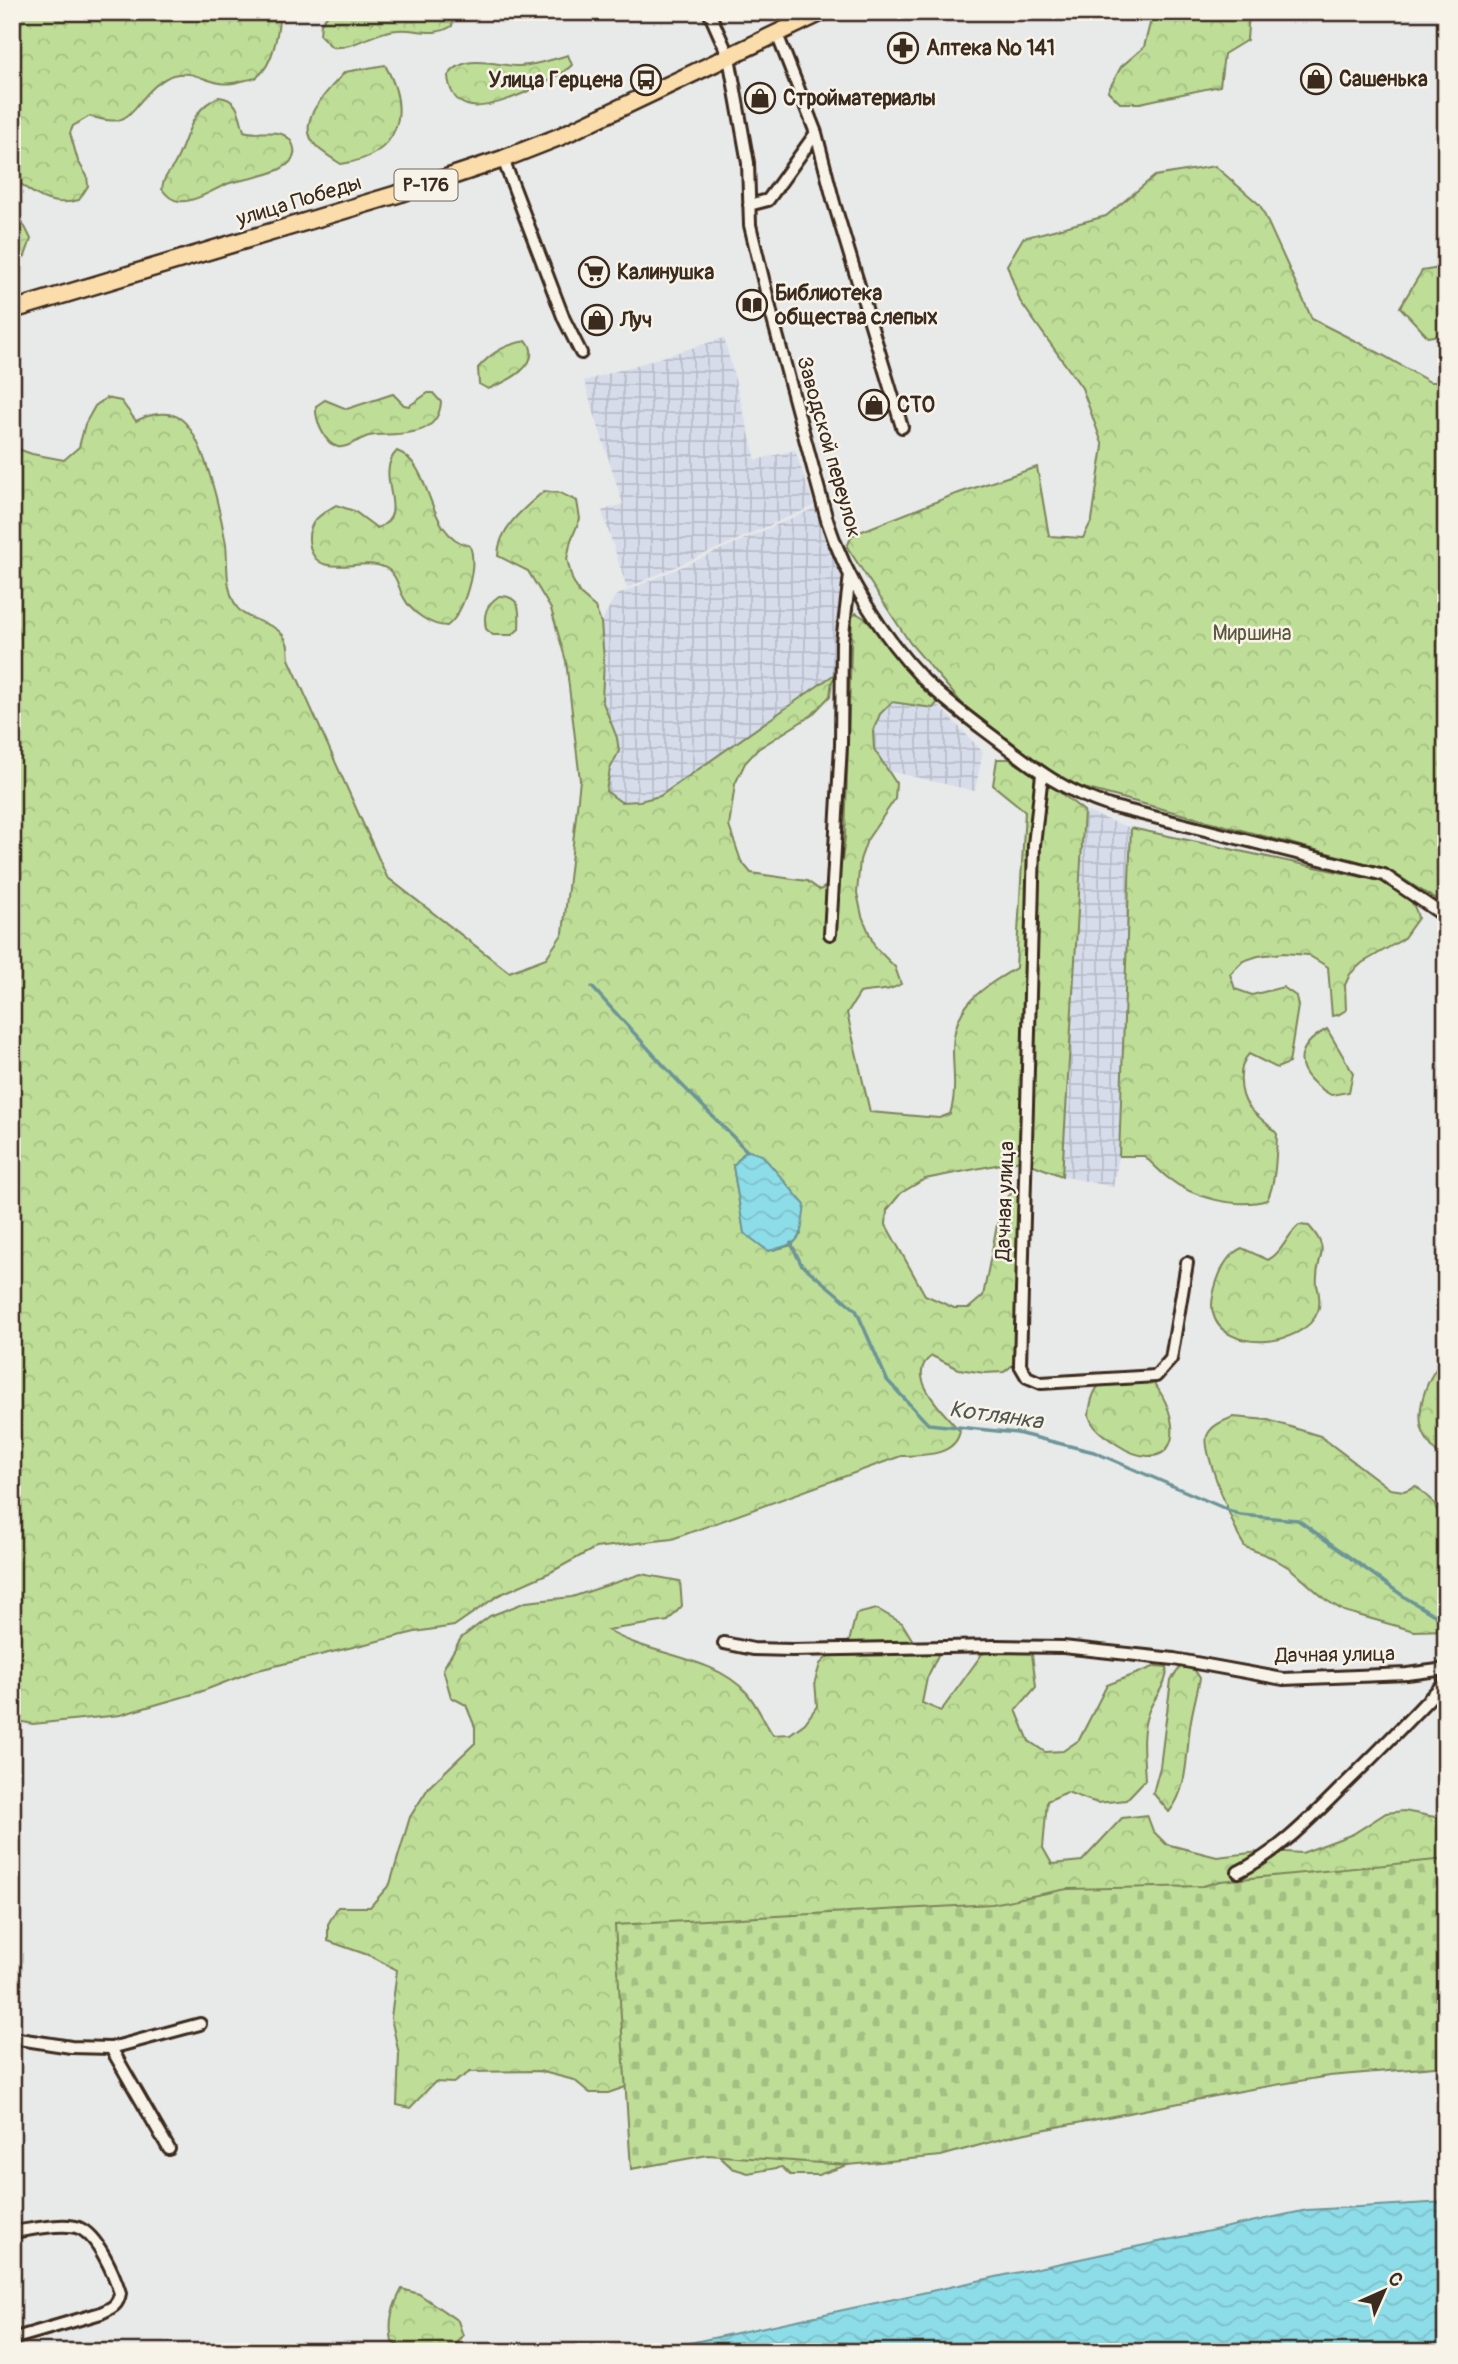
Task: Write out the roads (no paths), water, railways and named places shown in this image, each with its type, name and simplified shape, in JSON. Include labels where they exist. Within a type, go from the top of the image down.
[{"type":"highway","name":"улица Победы","points":[[12,310],[401,193],[503,159],[559,137],[822,12]]},
{"type":"street","points":[[709,12],[729,57]]},
{"type":"street","points":[[777,34],[816,133],[834,203],[902,427]]},
{"type":"street","name":"Заводской переулок","points":[[729,57],[748,163],[750,225],[821,498],[836,546],[884,632],[925,681],[972,721],[1042,774],[1079,796],[1384,875],[1446,917]]},
{"type":"street","points":[[749,205],[768,200],[816,133]]},
{"type":"street","points":[[503,159],[564,319],[581,353]]},
{"type":"street","points":[[830,934],[841,745],[842,642],[850,575]]},
{"type":"street","name":"Дачная улица","points":[[1042,774],[1034,845],[1020,1364],[1027,1377],[1041,1383],[1156,1376],[1171,1359],[1187,1263]]},
{"type":"street","name":"Дачная улица","points":[[724,1643],[753,1649],[792,1650],[1063,1647],[1174,1659],[1283,1679],[1446,1670]]},
{"type":"street","points":[[1238,1872],[1260,1861],[1296,1833],[1446,1681]]},
{"type":"street","points":[[12,2038],[71,2047],[111,2048],[200,2024]]},
{"type":"street","points":[[111,2048],[169,2149]]},
{"type":"street","points":[[12,2232],[65,2226],[79,2228],[92,2238],[104,2256],[120,2293],[117,2303],[101,2313],[12,2339]]},
{"type":"water","points":[[746,1150],[762,1155],[805,1205],[801,1232],[794,1242],[788,1245],[768,1251],[744,1233],[733,1166]]},
{"type":"water","points":[[1446,2202],[1446,2352],[648,2352],[1307,2210]]},
{"type":"waterway","name":"Котлянка","points":[[592,987],[677,1080],[747,1151]]},
{"type":"waterway","name":"Котлянка","points":[[791,1243],[801,1264],[856,1310],[887,1380],[928,1424],[1017,1433],[1094,1452],[1240,1515],[1298,1520],[1406,1598],[1446,1622]]},
{"type":"place","name":"Аптека № 141","points":[[903,48]]},
{"type":"place","name":"Сашенька","points":[[1316,79]]},
{"type":"place","name":"Улица Герцена","points":[[646,80]]},
{"type":"place","name":"Стройматериалы","points":[[760,98]]},
{"type":"place","name":"Калинушка","points":[[594,272]]},
{"type":"place","name":"Библиотека общества слепых","points":[[752,305]]},
{"type":"place","name":"Луч","points":[[597,320]]},
{"type":"place","name":"СТО","points":[[874,405]]},
{"type":"park label","name":"Миршина","points":[[1252,633]]}]
